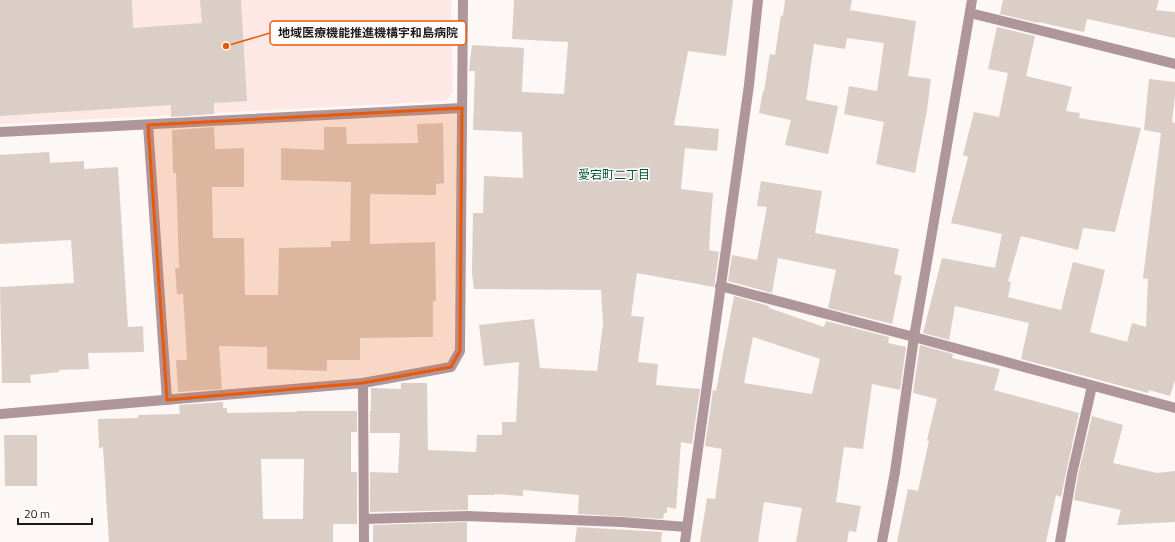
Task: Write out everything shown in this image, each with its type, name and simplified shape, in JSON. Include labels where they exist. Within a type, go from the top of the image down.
[{"type":"street","points":[[0,414],[364,383],[451,367],[460,351],[464,0]]},
{"type":"street","points":[[685,542],[749,85],[758,0]]},
{"type":"street","points":[[882,542],[895,472],[914,337],[972,0]]},
{"type":"street","points":[[970,13],[1175,64]]},
{"type":"street","points":[[0,132],[462,108]]},
{"type":"street","points":[[148,125],[167,400]]},
{"type":"street","points":[[720,286],[1175,408]]},
{"type":"street","points":[[364,383],[364,542]]},
{"type":"street","points":[[1060,542],[1072,474],[1092,386]]},
{"type":"street","points":[[365,519],[467,516],[621,522],[687,527]]},
{"type":"highlighted area","points":[[462,108],[460,351],[451,367],[363,383],[167,400],[148,125]]},
{"type":"shaded area","points":[[0,0],[451,0],[453,92],[446,101],[0,124]]},
{"type":"building","points":[[0,0],[132,0],[133,28],[202,23],[200,0],[241,0],[247,101],[214,103],[214,114],[171,117],[171,105],[0,116]]},
{"type":"building","points":[[514,0],[733,0],[726,56],[688,51],[674,125],[719,129],[717,151],[685,148],[681,189],[713,193],[709,250],[719,252],[714,287],[637,273],[631,316],[644,317],[638,362],[658,364],[656,385],[700,389],[692,444],[681,442],[676,509],[667,507],[667,513],[664,513],[663,519],[578,514],[579,495],[523,490],[523,496],[494,494],[468,495],[468,510],[370,512],[370,472],[398,473],[400,433],[370,433],[371,388],[401,389],[401,383],[427,383],[428,450],[476,452],[477,435],[502,435],[502,422],[516,422],[519,362],[484,366],[479,325],[534,319],[540,368],[597,371],[603,324],[601,290],[474,289],[472,273],[473,213],[483,213],[484,176],[523,178],[522,132],[473,130],[475,71],[469,71],[472,45],[524,48],[522,92],[564,94],[568,42],[512,39]]},
{"type":"building","points":[[785,0],[852,0],[850,10],[916,21],[908,76],[931,79],[927,110],[915,173],[876,164],[884,122],[844,114],[849,86],[877,91],[884,43],[847,38],[845,49],[814,44],[806,100],[838,106],[828,154],[785,145],[791,120],[759,113],[770,54],[775,55],[781,15],[783,16]]},
{"type":"building","points":[[1003,0],[1159,0],[1156,10],[1175,12],[1175,38],[1087,19],[1084,32],[1038,23],[1000,14]]},
{"type":"building","points":[[997,27],[1035,36],[1026,76],[1072,87],[1066,111],[1080,113],[1079,118],[1141,128],[1115,232],[1083,228],[1078,250],[1021,236],[1008,281],[1011,282],[1008,297],[1061,310],[1073,262],[1105,270],[1090,332],[1127,342],[1132,323],[1146,327],[1148,279],[1143,278],[1161,133],[1144,130],[1149,79],[1175,82],[1172,122],[1175,123],[1175,380],[1170,396],[1149,390],[1148,393],[1021,359],[1029,323],[955,306],[949,340],[923,333],[942,258],[995,268],[1002,234],[951,223],[968,157],[963,155],[974,112],[999,117],[1008,73],[988,69]]},
{"type":"building","points":[[443,123],[444,183],[436,184],[436,195],[370,194],[370,244],[435,242],[436,301],[433,301],[433,337],[360,338],[360,360],[327,360],[327,371],[267,369],[267,347],[219,346],[222,389],[178,392],[176,360],[187,360],[183,294],[177,294],[175,268],[179,268],[176,173],[173,173],[172,130],[214,127],[215,149],[244,148],[244,187],[212,187],[213,238],[244,238],[245,295],[278,295],[279,248],[331,247],[331,241],[350,241],[351,182],[281,180],[281,148],[324,150],[324,127],[346,127],[347,144],[418,143],[417,124]]},
{"type":"building","points":[[49,152],[50,163],[84,161],[84,169],[118,167],[128,327],[143,326],[144,352],[88,353],[89,369],[59,370],[59,372],[30,375],[31,383],[2,383],[0,287],[74,283],[71,240],[0,244],[0,155]]},
{"type":"building","points":[[761,181],[822,191],[815,233],[899,249],[894,274],[902,276],[892,324],[828,308],[836,270],[778,258],[772,293],[728,281],[732,255],[757,260],[767,207],[757,206]]},
{"type":"building","points":[[734,296],[769,306],[769,308],[824,327],[826,321],[889,337],[888,343],[906,347],[900,390],[872,384],[863,449],[844,447],[836,502],[861,506],[856,532],[849,531],[847,542],[796,542],[802,508],[764,502],[758,542],[700,542],[707,498],[715,499],[722,449],[705,446],[713,390],[716,391]],"holes":[[[753,337],[820,359],[812,394],[744,383]]]},
{"type":"building","points":[[920,345],[953,354],[952,358],[1000,369],[994,390],[1079,413],[1061,497],[1056,495],[1046,542],[897,542],[908,489],[918,491],[929,441],[927,440],[937,399],[913,393]]},
{"type":"building","points":[[223,402],[223,408],[227,408],[227,413],[357,411],[357,432],[351,432],[351,472],[357,472],[357,524],[333,524],[333,542],[109,542],[103,447],[99,448],[98,419],[138,418],[138,415],[180,414],[179,405]],"holes":[[[261,459],[304,459],[303,519],[263,519]]]},
{"type":"building","points":[[1092,416],[1123,425],[1113,463],[1157,473],[1175,471],[1175,522],[1117,525],[1121,510],[1074,500],[1078,475]]},
{"type":"building","points":[[4,435],[37,435],[37,486],[5,486]]},
{"type":"building","points":[[467,522],[467,542],[373,542],[373,525]]},
{"type":"building","points":[[577,527],[662,532],[661,542],[575,542]]},
{"type":"place","name":"地域医療機能推進機構宇和島病院","points":[[226,46]]},
{"type":"district","name":"愛宕町二丁目","points":[[614,174]]}]
